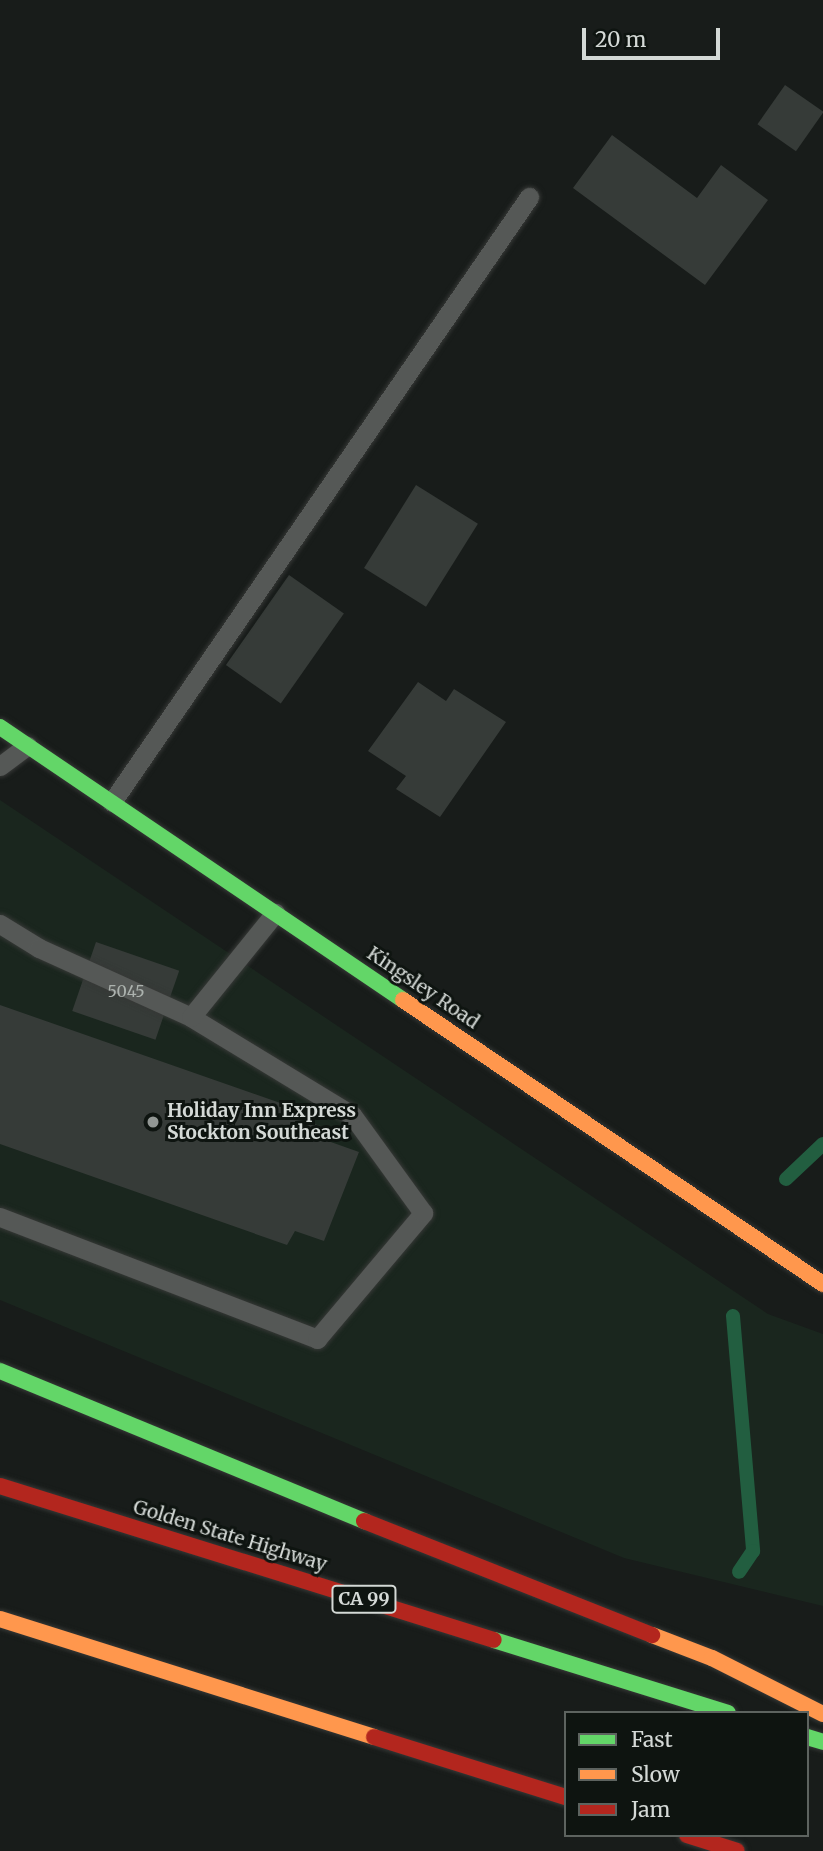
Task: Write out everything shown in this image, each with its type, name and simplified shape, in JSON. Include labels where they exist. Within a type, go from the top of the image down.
[{"type":"main road","name":"Kingsley Road","points":[[0,727],[823,1284]]},
{"type":"main road","points":[[0,1371],[499,1577],[712,1658],[823,1714]]},
{"type":"main road","name":"Golden State Highway","points":[[0,1486],[722,1711]]},
{"type":"main road","points":[[0,1619],[564,1796]]},
{"type":"main road","points":[[693,1837],[737,1851]]},
{"type":"lane","points":[[112,802],[529,197]]},
{"type":"lane","points":[[0,766],[27,746]]},
{"type":"lane","points":[[191,1017],[275,913]]},
{"type":"lane","points":[[0,924],[39,948],[191,1017],[352,1115],[423,1213],[317,1339],[0,1217]]},
{"type":"shaded area","points":[[0,800],[768,1314],[823,1334],[823,1606],[624,1558],[0,1300]]},
{"type":"building","points":[[785,85],[823,112],[796,151],[757,124]]},
{"type":"building","points":[[612,135],[697,198],[721,165],[768,200],[705,285],[573,188]]},
{"type":"building","points":[[416,485],[478,524],[426,607],[364,568]]},
{"type":"building","points":[[289,575],[344,613],[281,704],[226,665]]},
{"type":"building","points":[[418,682],[446,701],[454,689],[506,722],[440,817],[396,789],[406,776],[368,751]]},
{"type":"building","points":[[96,942],[179,971],[155,1040],[72,1011]]},
{"type":"building","name":"Holiday Inn Express Stockton Southeast","points":[[0,1005],[286,1105],[281,1115],[332,1129],[328,1141],[359,1152],[324,1241],[295,1231],[287,1245],[0,1144]]},
{"type":"waterway","points":[[786,1179],[823,1144]]},
{"type":"waterway","points":[[733,1316],[753,1551],[739,1572]]},
{"type":"traffic: fast","points":[[0,727],[403,1000]]},
{"type":"traffic: fast","points":[[0,1371],[364,1521]]},
{"type":"traffic: fast","points":[[494,1640],[722,1711]]},
{"type":"traffic: fast","points":[[809,1738],[823,1742]]},
{"type":"traffic: slow","points":[[403,1000],[823,1284]]},
{"type":"traffic: slow","points":[[0,1619],[374,1737]]},
{"type":"traffic: slow","points":[[652,1635],[712,1658],[823,1714]]},
{"type":"traffic: jam","points":[[0,1486],[494,1640]]},
{"type":"traffic: jam","points":[[364,1521],[652,1635]]},
{"type":"traffic: jam","points":[[374,1737],[564,1796]]},
{"type":"traffic: jam","points":[[693,1837],[737,1851]]},
{"type":"place","name":"Holiday Inn Express Stockton Southeast","points":[[153,1122]]}]
